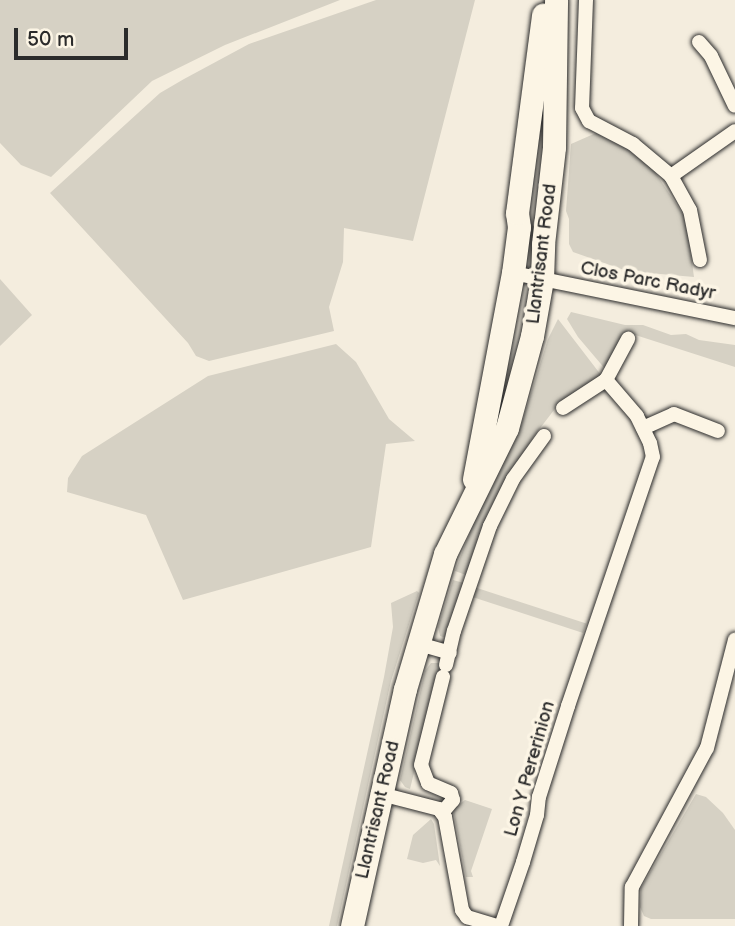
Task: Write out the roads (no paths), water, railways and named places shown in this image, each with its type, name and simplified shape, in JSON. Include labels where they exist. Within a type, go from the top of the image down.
[{"type":"main road","name":"Llantrisant Road","points":[[471,496],[513,273],[519,227],[517,213],[544,0]]},
{"type":"main road","name":"Llantrisant Road","points":[[352,926],[381,794],[445,554],[471,496],[493,460],[517,398],[542,279],[543,244],[554,147],[556,0]]},
{"type":"street","points":[[586,0],[582,108],[589,121],[633,144],[671,176],[690,210],[700,261]]},
{"type":"street","points":[[699,42],[711,56],[735,106]]},
{"type":"street","points":[[671,176],[735,131]]},
{"type":"street","name":"Clos Parc Radyr","points":[[513,273],[735,318]]},
{"type":"street","points":[[563,408],[606,380],[628,339]]},
{"type":"street","name":"Lon Y Pererinion","points":[[499,926],[523,862],[539,797],[653,457],[643,428],[632,409],[606,380]]},
{"type":"street","points":[[643,428],[674,414],[718,431]]},
{"type":"street","points":[[442,813],[453,800],[451,793],[428,783],[421,765],[454,631],[470,580],[501,502],[544,436]]},
{"type":"street","points":[[631,926],[636,878],[702,759],[732,672],[735,640]]},
{"type":"street","points":[[419,644],[446,665]]},
{"type":"street","points":[[381,794],[436,807],[442,813],[462,910],[467,917],[499,926]]}]
